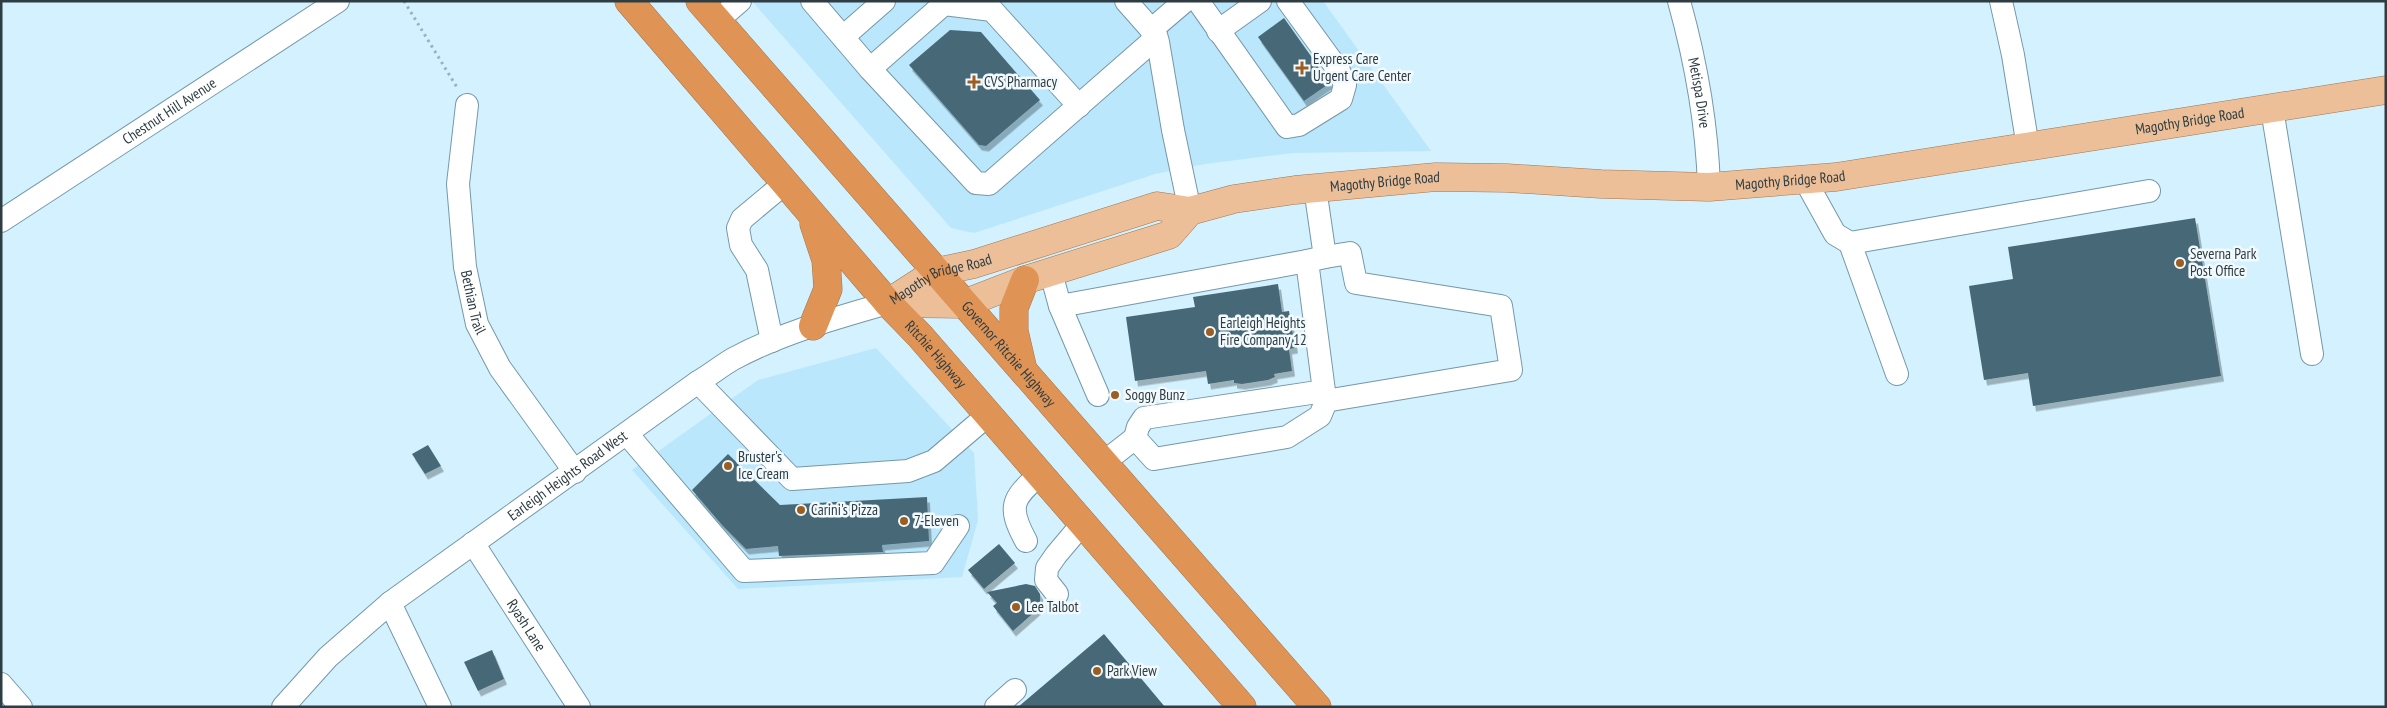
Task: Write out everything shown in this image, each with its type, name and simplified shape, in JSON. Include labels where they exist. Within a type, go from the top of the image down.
[{"type":"highway","name":"Ritchie Highway","points":[[629,1],[888,303],[1040,474],[1242,707]]},
{"type":"highway","name":"Governor Ritchie Highway","points":[[708,11],[1317,707]]},
{"type":"highway","points":[[810,211],[826,260],[828,289],[813,326]]},
{"type":"highway","points":[[1023,372],[1014,331],[1014,308],[1025,280]]},
{"type":"main road","name":"Magothy Bridge Road","points":[[888,303],[936,272],[974,264],[1157,206],[1190,211],[1234,199],[1315,188],[1397,180],[1474,177],[1619,185],[1709,186],[1805,180],[1836,177],[2386,90]]},
{"type":"main road","name":"Magothy Bridge Road","points":[[888,303],[963,304],[1025,280],[1169,235],[1190,211]]},
{"type":"street","name":"Chestnut Hill Avenue","points":[[1,221],[338,1]]},
{"type":"street","points":[[708,11],[740,1]]},
{"type":"street","points":[[812,1],[870,69],[976,183],[989,184],[1079,106],[1154,34],[1185,1]]},
{"type":"street","points":[[843,37],[884,1]]},
{"type":"street","points":[[1126,1],[1154,34],[1190,211]]},
{"type":"street","points":[[1198,1],[1287,127],[1299,125],[1340,99],[1345,85],[1339,71],[1288,1]]},
{"type":"street","points":[[1218,31],[1260,1]]},
{"type":"street","name":"Metispa Drive","points":[[1679,1],[1690,41],[1703,107],[1709,186]]},
{"type":"street","points":[[2001,1],[2013,55],[2028,147]]},
{"type":"street","points":[[870,69],[943,3],[992,10],[1079,106]]},
{"type":"street","name":"Bethian Trail","points":[[467,104],[458,184],[465,268],[477,324],[500,368],[575,472]]},
{"type":"street","points":[[2272,109],[2312,354]]},
{"type":"street","points":[[1805,180],[1835,234],[1850,244],[1897,374]]},
{"type":"street","points":[[772,341],[756,270],[742,245],[738,228],[742,219],[785,183]]},
{"type":"street","points":[[1135,438],[1154,459],[1287,437],[1320,416],[1324,396],[1316,259],[1315,188]]},
{"type":"street","points":[[1850,244],[2149,192]]},
{"type":"street","points":[[1060,306],[1350,253],[1356,283],[1501,306],[1511,370],[1324,396],[1144,418],[1138,427],[1135,438],[1103,463]]},
{"type":"street","points":[[1051,273],[1060,306],[1098,395]]},
{"type":"street","name":"Earleigh Heights Road West","points":[[283,707],[328,657],[390,603],[698,382],[732,360],[772,341],[888,303]]},
{"type":"street","points":[[698,382],[792,479],[908,471],[934,461],[988,415]]},
{"type":"street","points":[[627,434],[744,570],[933,563],[958,526]]},
{"type":"street","points":[[1026,541],[1015,520],[1015,502],[1020,492],[1040,474]]},
{"type":"street","points":[[1057,594],[1046,580],[1047,568],[1083,524]]},
{"type":"street","name":"Ryash Lane","points":[[473,543],[579,707]]},
{"type":"street","points":[[390,603],[440,707]]},
{"type":"street","points":[[1,684],[21,707]]},
{"type":"street","points":[[996,707],[1016,690]]},
{"type":"path","points":[[404,1],[444,63],[467,104]]},
{"type":"shaded area","points":[[752,1],[1323,1],[1431,151],[1292,153],[1205,164],[1155,174],[974,233],[951,228]]},
{"type":"shaded area","points":[[876,348],[974,453],[978,520],[962,577],[738,589],[632,470],[758,380]]},
{"type":"building","name":"Express Care Urgent Care Center","points":[[1284,18],[1330,83],[1304,101],[1258,37]]},
{"type":"building","name":"CVS Pharmacy","points":[[950,30],[981,32],[1040,100],[986,146],[979,145],[909,65]]},
{"type":"building","points":[[2195,218],[2221,376],[2033,406],[2028,373],[1984,380],[1969,286],[2013,279],[2008,247]]},
{"type":"building","name":"Earleigh Heights Fire Company 12","points":[[1278,284],[1282,312],[1289,311],[1295,348],[1289,349],[1292,371],[1274,374],[1275,377],[1268,380],[1242,384],[1234,383],[1234,380],[1208,384],[1206,371],[1135,381],[1126,317],[1195,307],[1193,297]]},
{"type":"building","points":[[428,445],[441,466],[425,474],[412,454]]},
{"type":"building","points":[[728,454],[780,505],[927,497],[929,541],[882,545],[883,552],[779,556],[778,546],[746,549],[722,525],[692,490]]},
{"type":"building","points":[[999,544],[1015,563],[984,589],[968,570]]},
{"type":"building","name":"Lee Talbot","points":[[1026,584],[1035,586],[1040,594],[1040,602],[1038,609],[1013,631],[993,606],[997,603],[987,592]]},
{"type":"building","name":"Park View","points":[[1104,634],[1165,707],[1018,707]]},
{"type":"building","points":[[492,650],[504,679],[478,691],[464,662]]},
{"type":"place","name":"Express Care Urgent Care Center","points":[[1302,68]]},
{"type":"place","name":"CVS Pharmacy","points":[[974,82]]},
{"type":"place","name":"Severna Park Post Office","points":[[2180,263]]},
{"type":"place","name":"Earleigh Heights Fire Company 12","points":[[1210,332]]},
{"type":"place","name":"Soggy Bunz","points":[[1115,395]]},
{"type":"place","name":"Bruster's Ice Cream","points":[[728,466]]},
{"type":"place","name":"Carini's Pizza","points":[[801,510]]},
{"type":"place","name":"7-Eleven","points":[[904,521]]},
{"type":"place","name":"Lee Talbot","points":[[1016,607]]},
{"type":"place","name":"Park View","points":[[1097,671]]}]
